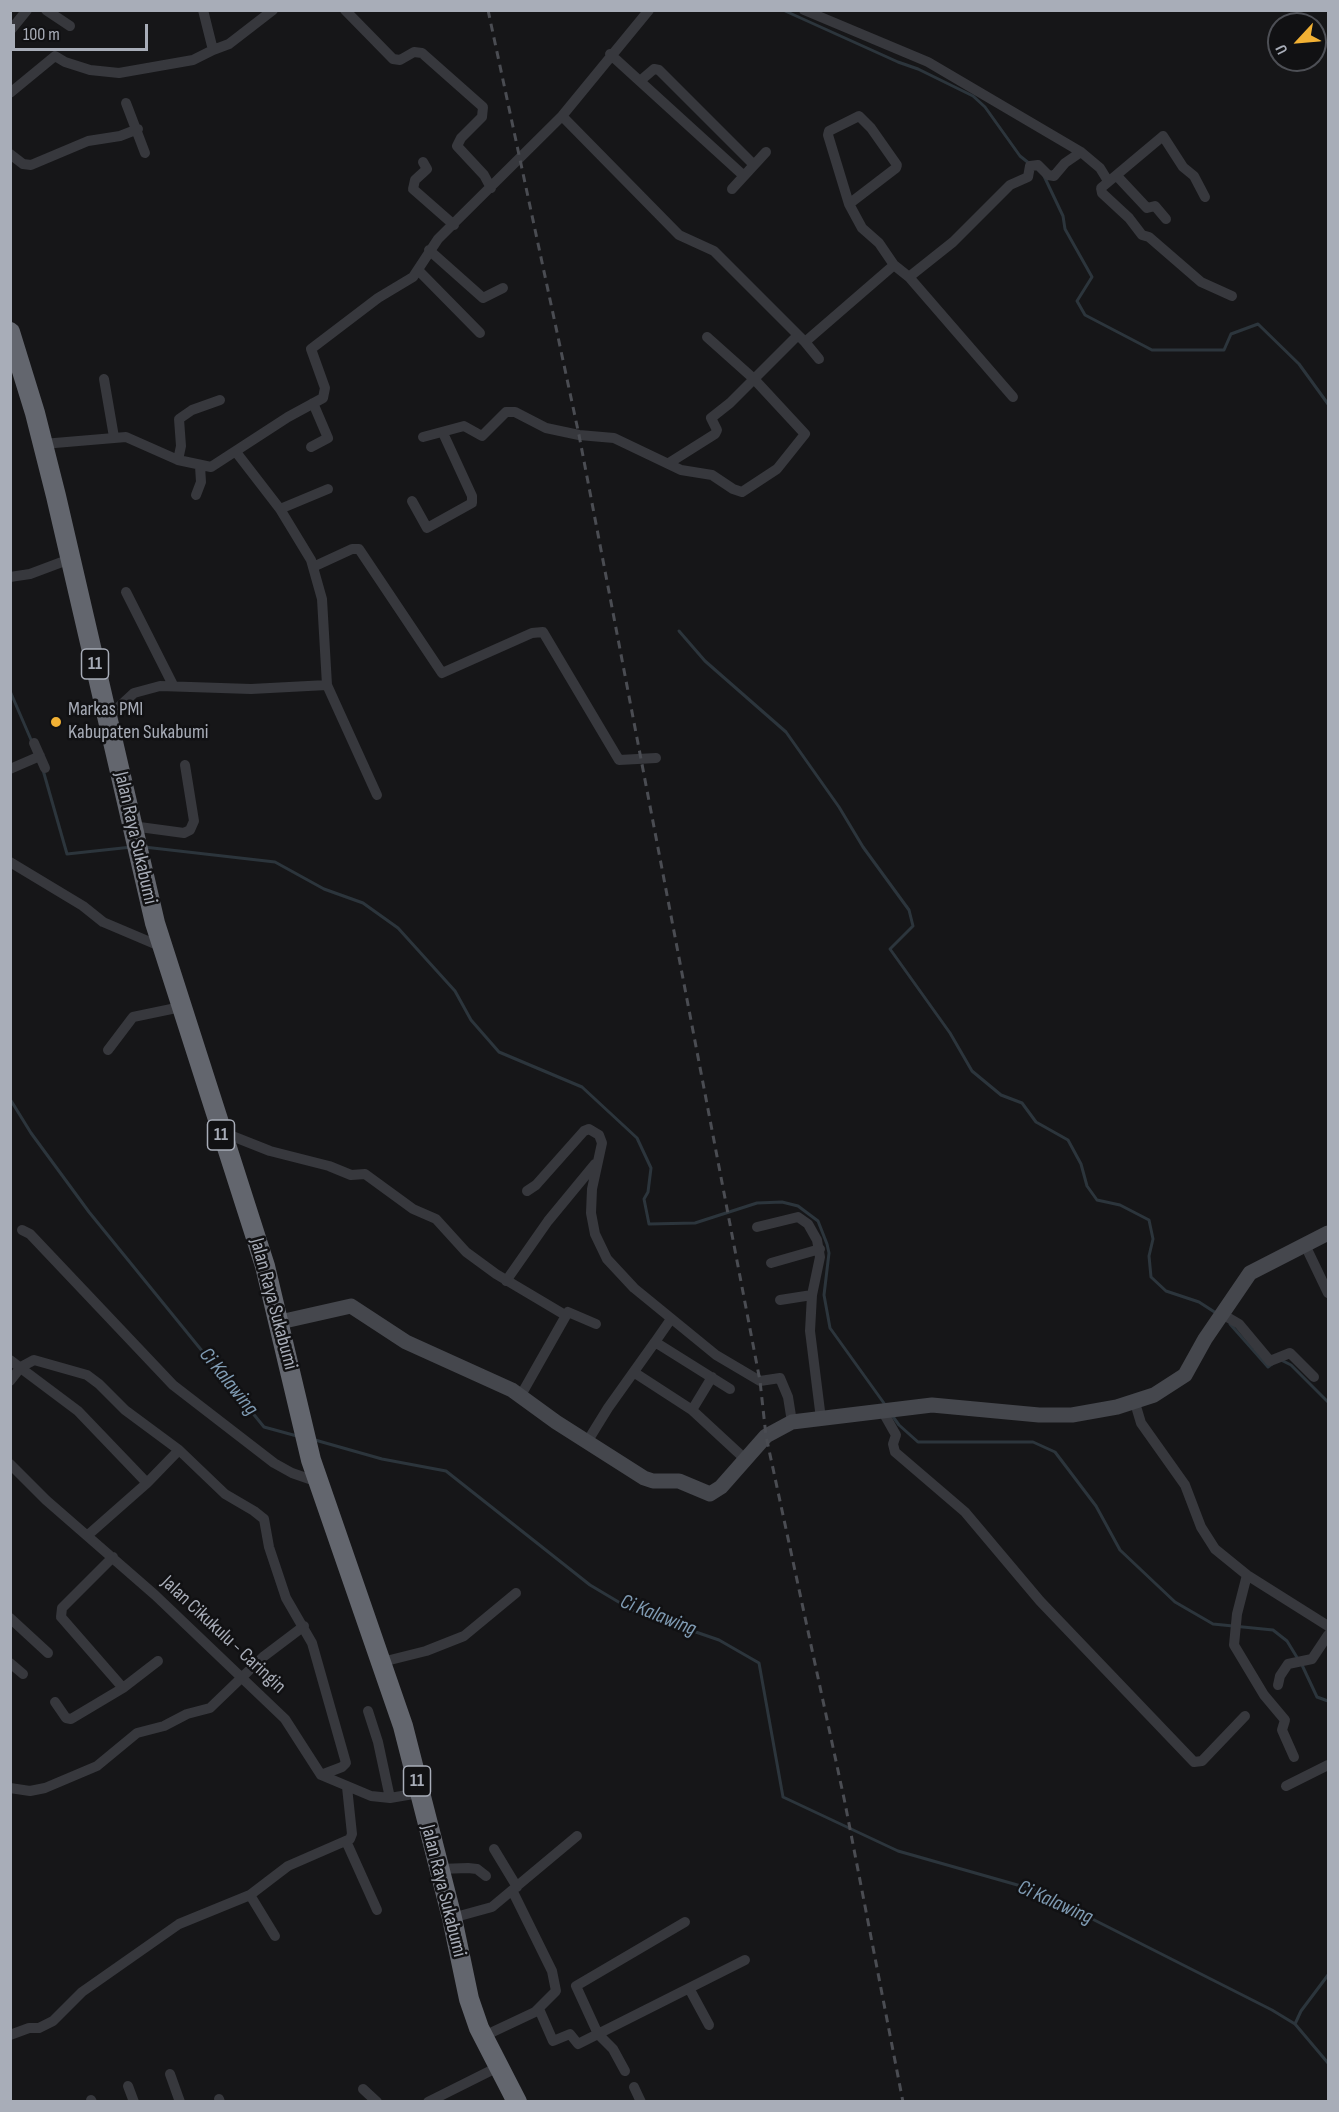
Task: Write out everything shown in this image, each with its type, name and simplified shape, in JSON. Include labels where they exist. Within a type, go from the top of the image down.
[{"type":"highway","name":"11","points":[[12,338],[44,444]]},
{"type":"highway","name":"Jalan Raya Sukabumi","points":[[44,444],[162,947],[220,1131],[266,1266],[311,1460],[382,1662],[408,1744],[452,1918],[469,1999],[498,2067],[517,2102]]},
{"type":"street","points":[[10,31],[27,10]]},
{"type":"street","points":[[46,10],[70,26]]},
{"type":"street","points":[[203,10],[213,50]]},
{"type":"street","points":[[10,93],[55,56],[65,62],[90,70],[119,73],[193,60],[229,44],[273,10]]},
{"type":"street","points":[[345,10],[393,59],[400,60],[414,52],[422,54],[483,107],[482,117],[461,138],[457,146],[484,175],[491,188]]},
{"type":"street","points":[[44,444],[114,437],[130,438],[178,460],[200,466],[215,466],[281,421],[325,397],[326,392],[311,349],[378,298],[410,279],[429,250],[561,116],[610,54],[650,10]]},
{"type":"street","points":[[804,10],[928,62],[1081,152],[1147,208],[1155,206],[1166,219]]},
{"type":"street","points":[[610,54],[744,176]]},
{"type":"street","points":[[640,81],[654,69],[659,70],[754,165]]},
{"type":"street","points":[[126,103],[138,129],[145,153]]},
{"type":"street","points":[[561,116],[679,235],[714,251],[819,359]]},
{"type":"street","points":[[849,204],[897,165],[872,128],[859,116],[828,133],[849,204],[862,228],[879,243],[894,265],[909,277],[1013,397]]},
{"type":"street","points":[[10,154],[23,164],[31,165],[88,141],[120,136],[138,129]]},
{"type":"street","points":[[1205,197],[1194,176],[1179,162],[1163,136],[1101,188],[1102,193],[1124,212],[1142,235],[1149,237],[1201,282],[1232,296]]},
{"type":"street","points":[[732,189],[766,152]]},
{"type":"street","points":[[909,277],[953,242],[1010,185],[1028,177],[1030,165],[1038,165],[1048,175],[1054,176],[1065,163],[1081,152]]},
{"type":"street","points":[[423,162],[427,168],[415,180],[413,189],[454,225]]},
{"type":"street","points":[[429,250],[483,298],[502,288]]},
{"type":"street","points":[[669,463],[715,434],[717,430],[711,418],[801,338],[894,265]]},
{"type":"street","points":[[418,270],[480,333]]},
{"type":"street","points":[[423,437],[443,434],[468,426],[482,436],[509,411],[546,428],[579,435],[614,438],[681,470],[712,475],[738,492],[747,489],[777,469],[805,434],[754,380],[707,338]]},
{"type":"street","points":[[104,379],[114,437]]},
{"type":"street","points":[[178,460],[181,446],[179,419],[192,410],[220,400]]},
{"type":"street","points":[[312,447],[328,438],[314,403]]},
{"type":"street","points":[[412,501],[427,528],[472,503],[472,496],[443,434]]},
{"type":"street","points":[[236,452],[280,509],[303,543],[314,567],[321,589],[325,621],[327,685],[377,795]]},
{"type":"street","points":[[196,495],[201,482],[200,466]]},
{"type":"street","points":[[280,509],[328,489]]},
{"type":"street","points":[[314,567],[352,549],[359,549],[442,673],[532,633],[543,632],[619,760],[656,758]]},
{"type":"street","points":[[10,577],[30,574],[70,559]]},
{"type":"street","points":[[126,592],[173,685]]},
{"type":"street","points":[[107,718],[136,692],[173,685],[222,689],[327,685]]},
{"type":"street","points":[[34,743],[45,768]]},
{"type":"street","points":[[10,769],[40,756]]},
{"type":"street","points":[[133,829],[184,832],[190,830],[194,821],[186,765]]},
{"type":"street","points":[[10,862],[82,906],[103,922],[162,947]]},
{"type":"street","points":[[108,1050],[133,1017],[182,1007]]},
{"type":"street","points":[[527,1191],[536,1185],[587,1130],[602,1139],[591,1213],[598,1244],[607,1259],[625,1280],[708,1350],[760,1381],[780,1378],[788,1397],[792,1422]]},
{"type":"street","points":[[220,1131],[270,1151],[329,1166],[351,1175],[364,1174],[413,1209],[436,1219],[466,1252],[506,1281],[565,1315]]},
{"type":"street","points":[[506,1281],[549,1221],[597,1163]]},
{"type":"street","points":[[757,1227],[798,1217],[813,1231],[820,1249],[812,1295],[810,1341],[821,1419]]},
{"type":"street","points":[[22,1230],[30,1234],[43,1247],[173,1385],[274,1463],[292,1473],[318,1482]]},
{"type":"street","points":[[280,1322],[351,1306],[406,1342],[521,1395],[587,1443],[649,1481],[679,1481],[707,1494],[721,1487],[766,1436],[792,1422],[932,1405],[1061,1415],[1135,1402],[1163,1391],[1185,1375],[1202,1343],[1250,1273],[1329,1233]]},
{"type":"street","points":[[1305,1245],[1329,1293]]},
{"type":"street","points":[[771,1263],[820,1249]]},
{"type":"street","points":[[780,1300],[812,1295]]},
{"type":"street","points":[[521,1395],[565,1315],[572,1312],[596,1324]]},
{"type":"street","points":[[1221,1316],[1239,1324],[1270,1361],[1272,1362],[1284,1353],[1290,1353],[1314,1377]]},
{"type":"street","points":[[587,1443],[608,1408],[635,1373],[670,1319]]},
{"type":"street","points":[[655,1342],[730,1389]]},
{"type":"street","points":[[10,1360],[78,1411],[147,1483]]},
{"type":"street","points":[[10,1381],[21,1367],[34,1360],[87,1375],[125,1410],[179,1450],[225,1494],[264,1519],[269,1547],[286,1598],[312,1643],[346,1763],[342,1767],[321,1775]]},
{"type":"street","points":[[635,1373],[692,1410],[745,1459]]},
{"type":"street","points":[[692,1410],[712,1377]]},
{"type":"street","points":[[1135,1402],[1144,1429],[1185,1485],[1205,1535],[1215,1549],[1247,1575],[1328,1627],[1312,1659],[1288,1664],[1280,1676],[1278,1685]]},
{"type":"street","points":[[883,1412],[896,1434],[893,1444],[895,1452],[965,1512],[1040,1601],[1194,1762],[1202,1761],[1245,1716]]},
{"type":"street","points":[[88,1535],[147,1483],[179,1450]]},
{"type":"street","name":"Jalan Cikukulu - Caringin","points":[[10,1464],[113,1557],[290,1724],[321,1775]]},
{"type":"street","points":[[113,1557],[65,1604],[60,1614],[123,1688]]},
{"type":"street","points":[[1247,1575],[1237,1614],[1234,1645],[1264,1695],[1285,1720],[1282,1730],[1294,1757]]},
{"type":"street","points":[[382,1662],[426,1651],[464,1636],[516,1593]]},
{"type":"street","points":[[10,1618],[48,1653]]},
{"type":"street","points":[[10,1788],[36,1790],[86,1771],[110,1757],[123,1742],[137,1733],[164,1726],[187,1714],[210,1708],[263,1657],[304,1626]]},
{"type":"street","points":[[55,1702],[66,1718],[71,1719],[123,1688],[158,1661]]},
{"type":"street","points":[[10,1663],[22,1674]]},
{"type":"street","points":[[368,1711],[378,1742],[390,1798]]},
{"type":"street","points":[[1286,1786],[1329,1765]]},
{"type":"street","points":[[321,1775],[371,1796],[390,1798],[419,1793]]},
{"type":"street","points":[[10,2035],[17,2031],[47,2025],[82,1992],[179,1924],[250,1895],[288,1866],[346,1841],[352,1834],[347,1787]]},
{"type":"street","points":[[452,1918],[487,1910],[578,1836]]},
{"type":"street","points":[[346,1841],[377,1910]]},
{"type":"street","points":[[484,2036],[539,2009],[556,1991],[556,1984],[515,1889],[494,1849]]},
{"type":"street","points":[[439,1869],[468,1868],[486,1876]]},
{"type":"street","points":[[250,1895],[275,1936]]},
{"type":"street","points":[[625,2071],[613,2049],[598,2034],[576,1986],[685,1922]]},
{"type":"street","points":[[539,2009],[553,2042],[570,2034],[578,2044],[745,1960]]},
{"type":"street","points":[[690,1989],[709,2025]]},
{"type":"street","points":[[428,2102],[498,2067]]},
{"type":"street","points":[[170,2074],[180,2102]]},
{"type":"street","points":[[128,2086],[134,2102]]},
{"type":"street","points":[[634,2087],[641,2102]]},
{"type":"street","points":[[363,2088],[377,2102]]},
{"type":"waterway","points":[[783,10],[918,69],[973,96],[985,107],[1020,156],[1030,164]]},
{"type":"waterway","points":[[1044,176],[1063,216],[1065,229],[1092,277],[1077,301],[1085,315],[1152,350],[1224,350],[1231,334],[1258,324],[1299,364],[1328,404]]},
{"type":"waterway","points":[[679,631],[705,661],[786,732],[839,807],[863,847],[909,910],[913,926],[890,949],[950,1033],[972,1071],[1001,1095],[1022,1103],[1036,1122],[1068,1140],[1081,1164],[1087,1186],[1097,1200],[1120,1205],[1149,1220],[1153,1239],[1149,1256],[1151,1277],[1166,1291],[1199,1302],[1216,1313]]},
{"type":"waterway","points":[[10,691],[32,742]]},
{"type":"waterway","points":[[43,770],[67,854],[132,847]]},
{"type":"waterway","points":[[144,847],[275,862],[324,889],[363,903],[398,928],[455,991],[471,1020],[499,1052],[582,1087],[637,1138],[651,1168],[648,1192],[644,1199],[649,1224],[695,1223],[757,1203],[782,1202],[798,1206],[818,1221],[829,1253],[824,1295],[830,1328],[886,1406]]},
{"type":"waterway","name":"Ci Kalawing","points":[[10,1099],[31,1133],[89,1212],[264,1427],[297,1436]]},
{"type":"waterway","points":[[1230,1324],[1268,1367],[1272,1364]]},
{"type":"waterway","points":[[1281,1360],[1291,1365],[1328,1402]]},
{"type":"waterway","points":[[891,1414],[899,1425],[918,1442],[1033,1442],[1055,1452],[1096,1506],[1120,1550],[1175,1602],[1213,1624],[1273,1630],[1287,1641],[1298,1659]]},
{"type":"waterway","name":"Ci Kalawing","points":[[315,1440],[382,1459],[446,1471],[590,1585],[632,1610],[719,1640],[759,1663],[783,1797],[898,1851],[1035,1890],[1272,2010],[1295,2024],[1328,2063]]},
{"type":"waterway","points":[[1302,1665],[1317,1697],[1328,1701]]},
{"type":"waterway","points":[[1295,2024],[1301,2011],[1328,1975]]},
{"type":"railway","points":[[488,10],[579,435],[760,1381],[766,1436],[845,1803],[903,2102]]},
{"type":"place","name":"Markas PMI Kabupaten Sukabumi","points":[[56,722]]}]
